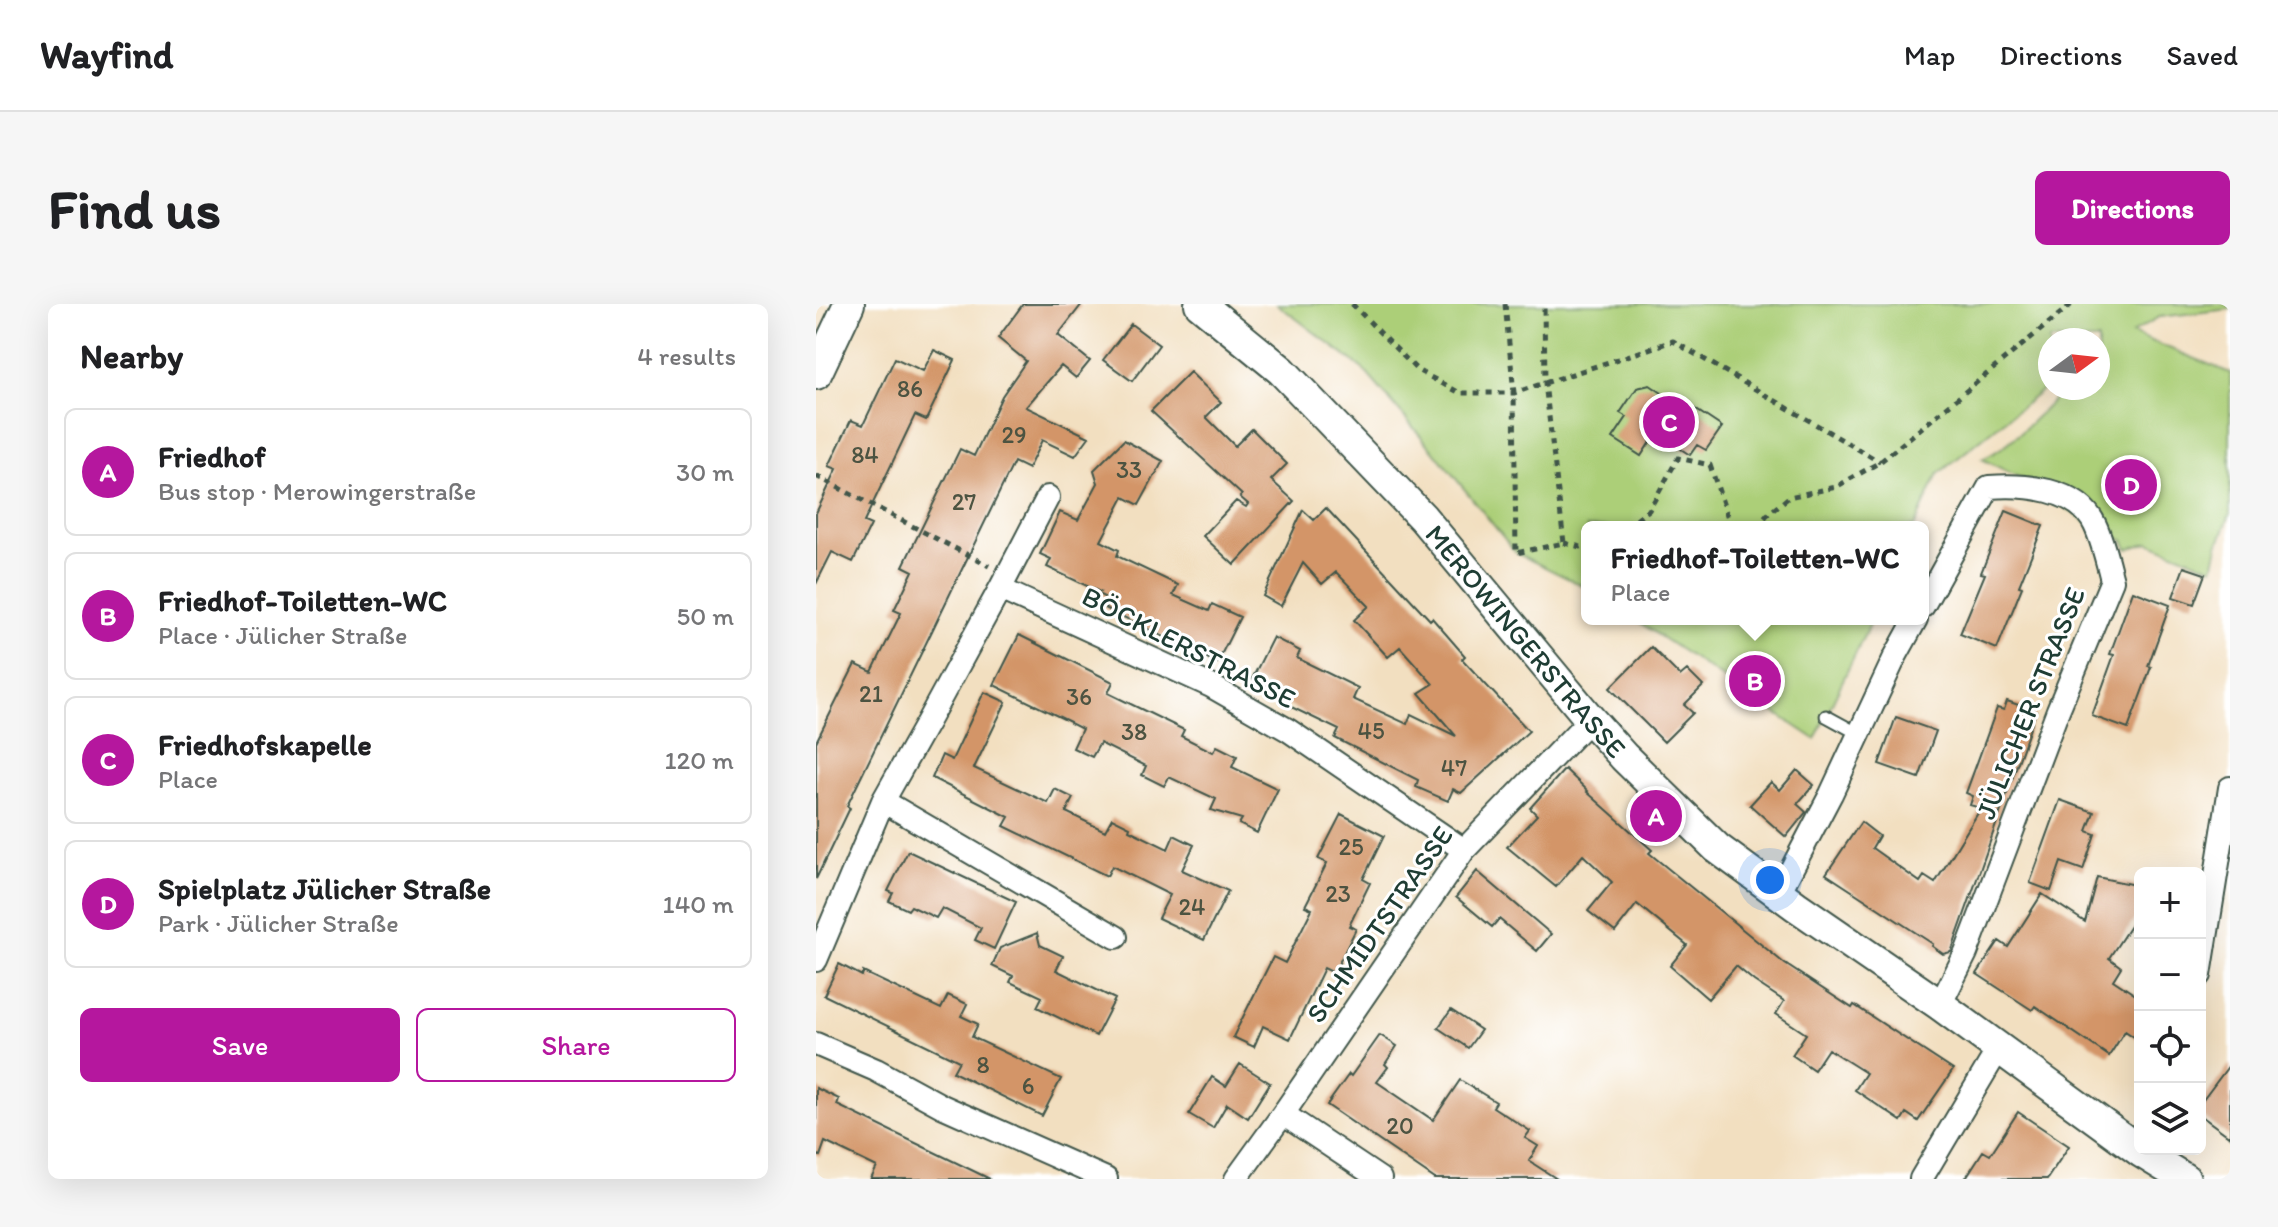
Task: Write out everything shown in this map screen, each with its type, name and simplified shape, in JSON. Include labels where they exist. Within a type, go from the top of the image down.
[{"type":"street","points":[[816,374],[849,304]]},
{"type":"street","name":"MEROWINGERSTRASSE","points":[[1200,304],[1282,371],[1423,518],[1590,719],[1624,757],[1717,848],[2134,1144]]},
{"type":"street","name":"JÜLICHER STRASSE","points":[[1929,595],[1989,487],[2017,485],[2074,501],[2094,522],[2112,580],[2052,724],[1966,953],[1940,1005]]},
{"type":"street","points":[[816,960],[883,801],[1048,497]]},
{"type":"street","name":"BÖCKLERSTRASSE","points":[[1004,582],[1211,686],[1288,730],[1464,850]]},
{"type":"street","points":[[1779,893],[1913,625]]},
{"type":"street","name":"SCHMIDTSTRASSE","points":[[1236,1179],[1464,850],[1590,719]]},
{"type":"street","points":[[2206,939],[2230,788]]},
{"type":"street","points":[[883,801],[1116,937]]},
{"type":"street","points":[[816,1044],[876,1070],[942,1106],[1106,1179]]},
{"type":"street","points":[[1921,1179],[1999,1048]]},
{"type":"street","points":[[1283,1114],[1380,1179]]},
{"type":"street","name":"MEROWINGERSTRASSE","points":[[2149,1155],[2185,1179]]},
{"type":"lane","points":[[1826,716],[1859,734]]},
{"type":"path","points":[[1352,304],[1417,370],[1460,393],[1514,393],[1673,341],[1880,462]]},
{"type":"path","points":[[1505,304],[1514,393],[1516,553],[1564,543],[1581,547]]},
{"type":"path","points":[[1544,304],[1545,383],[1564,543]]},
{"type":"path","points":[[1762,521],[1789,497],[1836,487],[1880,462],[2072,304]]},
{"type":"path","points":[[1635,521],[1649,510],[1678,458],[1710,465],[1729,521]]},
{"type":"path","points":[[816,476],[1004,582]]},
{"type":"green space","points":[[1277,304],[2230,304],[2230,309],[2159,317],[2132,333],[2230,373],[2230,514],[2213,568],[2149,542],[2128,549],[2124,540],[2107,536],[2027,481],[1982,459],[2015,438],[2053,400],[2110,400],[2110,328],[2038,328],[2038,394],[1938,474],[1917,521],[1581,521],[1581,585],[1516,553],[1364,370]]},
{"type":"green space","points":[[1643,625],[1869,625],[1815,739]]},
{"type":"building","points":[[1023,304],[1082,304],[1058,335],[1090,361],[1076,378],[1061,366],[1026,407],[1089,437],[1075,456],[1042,440],[1028,469],[1014,462],[847,806],[850,808],[816,879],[816,742],[855,664],[872,672],[901,613],[894,610],[913,571],[903,566],[960,449],[974,456],[1002,396],[1026,361],[998,338]]},
{"type":"building","points":[[1131,324],[1159,345],[1132,381],[1103,360]]},
{"type":"building","points":[[934,350],[955,360],[926,420],[915,415],[864,522],[871,525],[853,562],[832,552],[816,584],[816,513],[837,469],[829,466],[851,420],[863,425],[895,358],[923,371]]},
{"type":"building","points":[[1190,372],[1221,402],[1206,417],[1235,446],[1252,429],[1287,464],[1271,480],[1294,501],[1234,565],[1203,536],[1236,501],[1246,507],[1248,504],[1151,411]]},
{"type":"building","points":[[1650,385],[1674,401],[1677,397],[1722,427],[1706,450],[1697,445],[1690,455],[1656,433],[1641,456],[1613,438],[1627,417],[1620,413],[1637,388]]},
{"type":"building","points":[[1124,440],[1163,461],[1139,505],[1124,497],[1101,541],[1119,550],[1117,556],[1178,585],[1173,595],[1209,611],[1212,604],[1240,617],[1217,663],[1105,608],[1108,599],[1098,594],[1100,592],[1047,567],[1051,559],[1040,554],[1060,512],[1078,520],[1098,483],[1094,470]]},
{"type":"building","points":[[1326,508],[1430,620],[1432,618],[1465,656],[1462,659],[1529,731],[1461,793],[1453,789],[1448,801],[1416,787],[1418,780],[1335,738],[1339,730],[1285,704],[1289,696],[1252,679],[1273,637],[1300,651],[1297,658],[1358,688],[1353,699],[1407,724],[1411,714],[1456,736],[1419,693],[1433,684],[1400,647],[1388,657],[1354,620],[1369,606],[1336,572],[1322,584],[1303,563],[1281,606],[1263,596],[1303,510],[1314,520]]},
{"type":"building","points":[[2006,511],[2043,526],[1997,649],[1960,634]]},
{"type":"building","points":[[2184,567],[2205,574],[2194,604],[2173,597]]},
{"type":"building","points":[[2133,591],[2170,605],[2128,729],[2092,716]]},
{"type":"building","points":[[1019,635],[1113,682],[1108,693],[1184,730],[1181,736],[1213,752],[1217,746],[1237,756],[1232,767],[1278,789],[1257,833],[1239,824],[1242,819],[1211,810],[1216,799],[1169,777],[1164,786],[1142,775],[1146,766],[1100,743],[1092,757],[1073,748],[1082,729],[994,685]]},
{"type":"building","points":[[1651,647],[1680,676],[1687,670],[1703,686],[1684,705],[1693,713],[1664,742],[1610,688]]},
{"type":"building","points":[[1746,661],[1776,683],[1764,700],[1734,678]]},
{"type":"building","points":[[984,692],[1006,702],[974,768],[1048,803],[1055,789],[1073,798],[1066,812],[1105,831],[1112,818],[1168,849],[1174,835],[1194,845],[1182,870],[1228,891],[1204,940],[1158,918],[1170,895],[1112,866],[1107,876],[1004,826],[1009,817],[932,778],[942,755],[952,760]]},
{"type":"building","points":[[2007,701],[2036,711],[1953,947],[1951,952],[1943,954],[1933,944],[1826,874],[1861,822],[1879,836],[1872,848],[1920,882],[1924,876],[1935,883],[1981,808],[1970,805],[1973,796],[1966,793],[1997,708],[2004,710]]},
{"type":"building","points":[[1896,717],[1936,731],[1919,778],[1879,764]]},
{"type":"building","points":[[1565,769],[1652,850],[1649,853],[1785,964],[1953,1070],[1918,1121],[1906,1113],[1901,1121],[1855,1090],[1866,1073],[1828,1049],[1814,1070],[1792,1055],[1806,1034],[1776,1014],[1784,1001],[1736,966],[1708,999],[1670,966],[1687,945],[1637,904],[1615,932],[1588,911],[1612,882],[1583,855],[1556,887],[1507,847],[1537,815],[1530,808]]},
{"type":"building","points":[[1797,770],[1814,785],[1797,804],[1806,812],[1786,837],[1750,805],[1771,782],[1780,790]]},
{"type":"building","points":[[2060,800],[2094,812],[2087,831],[2095,834],[2083,870],[2061,862],[2051,891],[2030,883]]},
{"type":"building","points":[[1341,814],[1384,836],[1363,879],[1370,883],[1349,926],[1356,929],[1334,973],[1324,968],[1290,1039],[1263,1026],[1254,1047],[1233,1037],[1273,957],[1285,963],[1312,909],[1305,906],[1327,863],[1318,859]]},
{"type":"building","points":[[908,851],[1016,902],[994,949],[975,940],[981,928],[942,908],[936,918],[911,906],[908,910],[889,901],[893,893],[888,891]]},
{"type":"building","points":[[1477,871],[1551,934],[1537,951],[1499,919],[1492,927],[1456,897]]},
{"type":"building","points":[[2097,877],[2134,885],[2134,920],[2109,958],[2121,967],[2113,980],[2134,994],[2134,1037],[2125,1031],[2109,1056],[2035,1006],[2032,1010],[1977,974],[1999,941],[2008,947],[2042,894],[2085,922]]},
{"type":"building","points":[[1037,933],[1040,945],[1063,956],[1056,970],[1115,999],[1096,1036],[1037,1007],[1042,997],[1010,982],[1013,976],[992,966],[1000,948]]},
{"type":"building","points":[[839,964],[941,1009],[948,995],[967,1004],[961,1016],[978,1024],[972,1037],[1061,1079],[1042,1116],[953,1072],[959,1061],[824,995]]},
{"type":"building","points":[[1451,1010],[1481,1030],[1468,1048],[1438,1028]]},
{"type":"building","points":[[1380,1035],[1397,1046],[1377,1082],[1433,1120],[1460,1080],[1496,1102],[1493,1107],[1530,1131],[1525,1138],[1538,1146],[1529,1161],[1557,1179],[1435,1179],[1327,1105]]},
{"type":"building","points":[[1240,1064],[1270,1083],[1248,1118],[1227,1104],[1213,1128],[1189,1114],[1212,1077],[1226,1086]]},
{"type":"building","points":[[2230,1064],[2230,1137],[2206,1119],[2206,1096]]},
{"type":"building","points":[[816,1088],[839,1099],[837,1105],[990,1179],[871,1179],[877,1167],[825,1142],[820,1156],[816,1155]]},
{"type":"building","points":[[2018,1112],[2069,1146],[2047,1179],[1965,1179],[1983,1151],[1990,1155]]},
{"type":"place","name":"Friedhofskapelle","points":[[1669,422]]},
{"type":"place","name":"Spielplatz Jülicher Straße","points":[[2131,485]]},
{"type":"place","name":"Friedhof-Toiletten-WC","points":[[1755,681]]},
{"type":"place","name":"Friedhof","points":[[1656,816]]}]
